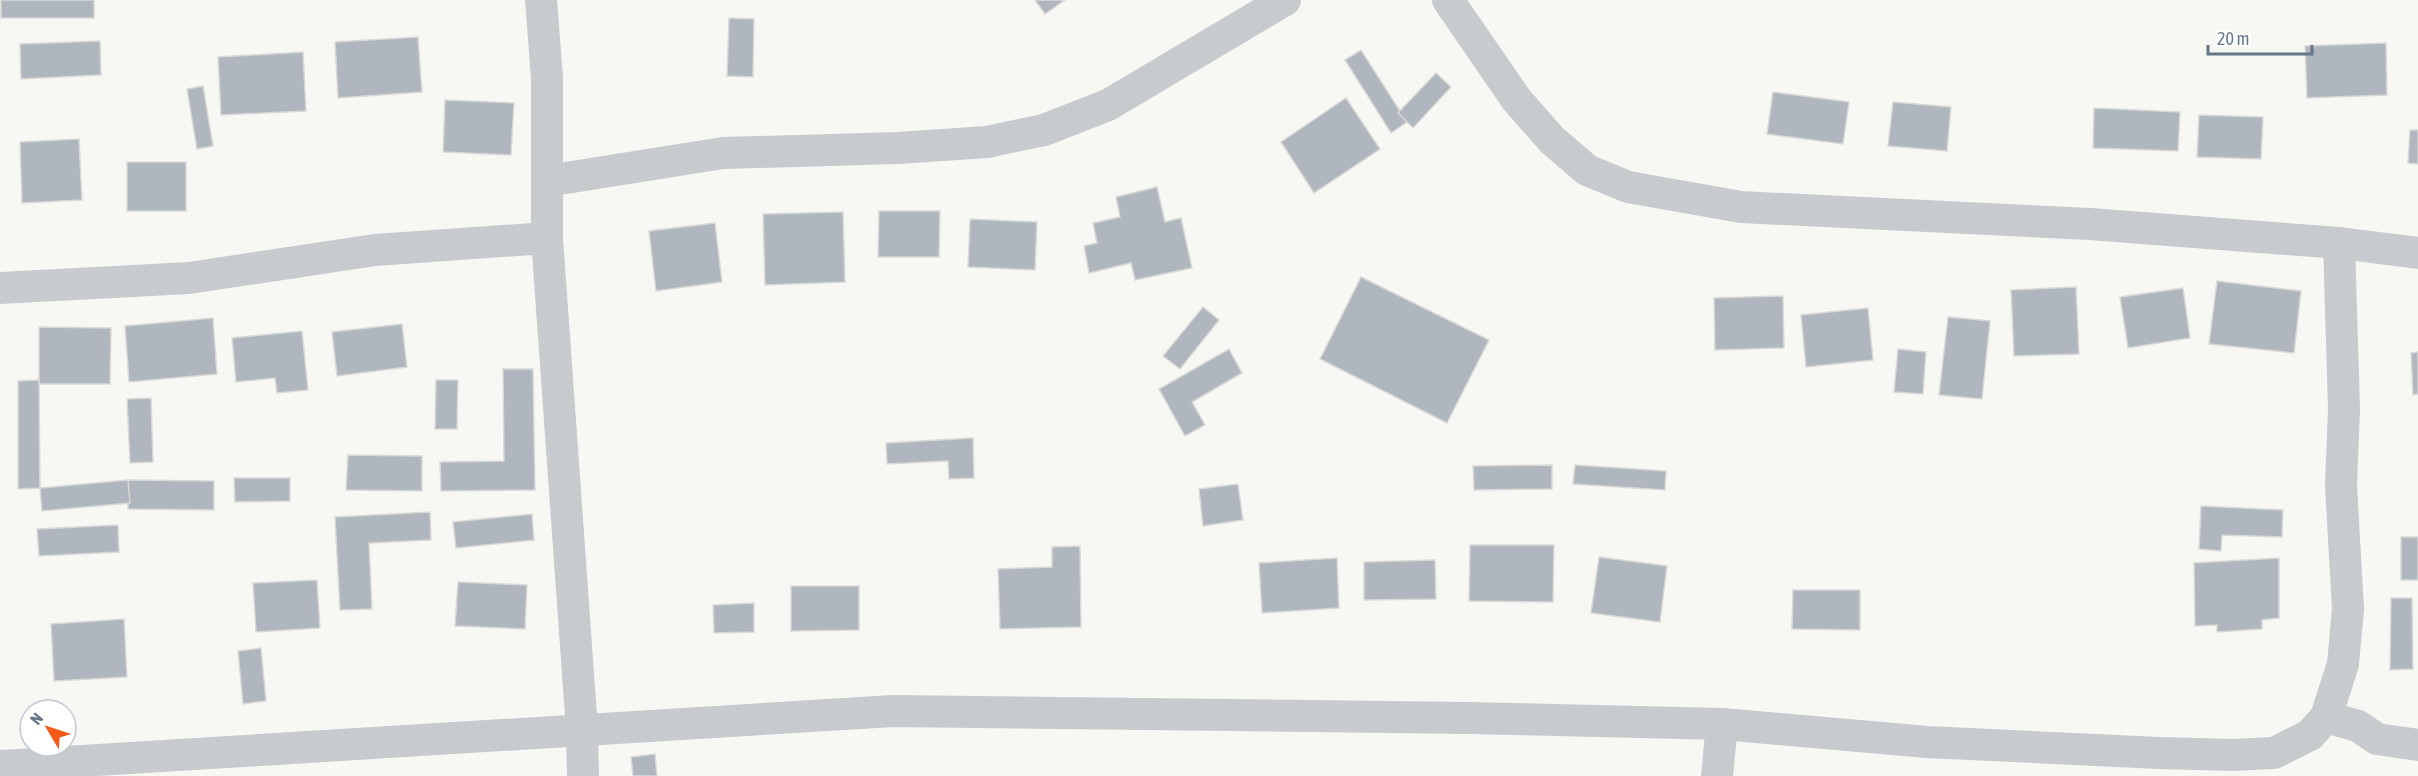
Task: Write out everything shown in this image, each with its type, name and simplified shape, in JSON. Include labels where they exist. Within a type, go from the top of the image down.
[{"type":"street","points":[[541,0],[547,78],[547,238],[582,730],[583,776]]},
{"type":"street","points":[[547,181],[723,153],[898,148],[987,142],[1044,130],[1108,105],[1285,0]]},
{"type":"street","points":[[1448,0],[1516,99],[1552,140],[1587,170],[1628,187],[1741,207],[2090,224],[2339,243],[2418,253]]},
{"type":"street","points":[[0,288],[189,278],[375,250],[547,238]]},
{"type":"street","points":[[0,766],[893,711],[1480,718],[1722,724],[2150,765],[2233,755],[2274,753],[2310,735],[2326,717],[2343,664],[2349,609],[2341,486],[2344,409],[2339,243]]},
{"type":"street","points":[[2326,717],[2358,726],[2377,739],[2418,745]]},
{"type":"street","points":[[1717,776],[1722,724]]},
{"type":"building","points":[[1,0],[94,0],[94,18],[1,18]]},
{"type":"building","points":[[1035,0],[1065,0],[1045,14]]},
{"type":"building","points":[[729,18],[754,19],[753,77],[727,76]]},
{"type":"building","points":[[418,37],[422,92],[338,98],[335,42]]},
{"type":"building","points":[[100,41],[101,75],[21,79],[20,44]]},
{"type":"building","points":[[2386,43],[2387,95],[2307,98],[2305,46]]},
{"type":"building","points":[[1361,50],[1407,122],[1391,133],[1345,60]]},
{"type":"building","points":[[303,52],[306,111],[221,115],[218,57]]},
{"type":"building","points":[[1436,73],[1451,87],[1413,128],[1398,113]]},
{"type":"building","points":[[203,86],[213,146],[197,149],[187,89]]},
{"type":"building","points":[[1773,92],[1849,102],[1843,144],[1767,134]]},
{"type":"building","points":[[1346,98],[1380,149],[1314,193],[1281,142]]},
{"type":"building","points":[[445,100],[514,103],[511,155],[443,152]]},
{"type":"building","points":[[1893,102],[1951,107],[1947,151],[1888,146]]},
{"type":"building","points":[[2094,108],[2180,112],[2178,151],[2093,148]]},
{"type":"building","points":[[2199,115],[2263,117],[2261,159],[2197,157]]},
{"type":"building","points":[[2410,130],[2418,130],[2418,164],[2408,163]]},
{"type":"building","points":[[79,139],[82,200],[22,203],[20,142]]},
{"type":"building","points":[[127,162],[186,162],[186,211],[127,211]]},
{"type":"building","points":[[1157,187],[1165,222],[1181,218],[1192,268],[1135,280],[1131,263],[1089,273],[1084,246],[1097,243],[1093,223],[1120,217],[1116,197]]},
{"type":"building","points":[[879,211],[940,211],[939,257],[878,257]]},
{"type":"building","points":[[843,212],[845,282],[765,285],[763,214]]},
{"type":"building","points":[[970,219],[1037,222],[1035,270],[968,267]]},
{"type":"building","points":[[715,223],[722,282],[656,291],[649,231]]},
{"type":"building","points":[[1361,277],[1489,340],[1447,423],[1320,359]]},
{"type":"building","points":[[2217,281],[2301,291],[2294,353],[2209,344]]},
{"type":"building","points":[[2076,287],[2079,354],[2014,356],[2011,290]]},
{"type":"building","points":[[2183,288],[2190,338],[2128,348],[2120,297]]},
{"type":"building","points":[[1783,296],[1784,348],[1715,350],[1714,298]]},
{"type":"building","points":[[1203,307],[1219,320],[1180,369],[1163,356]]},
{"type":"building","points":[[1868,308],[1873,360],[1806,367],[1801,315]]},
{"type":"building","points":[[1948,317],[1990,321],[1982,399],[1939,395]]},
{"type":"building","points":[[213,318],[217,374],[129,382],[125,326]]},
{"type":"building","points":[[402,324],[407,367],[337,376],[332,332]]},
{"type":"building","points":[[39,327],[111,328],[110,384],[39,384]]},
{"type":"building","points":[[302,331],[308,390],[277,393],[275,378],[236,382],[232,338]]},
{"type":"building","points":[[1229,349],[1242,373],[1192,402],[1205,425],[1185,436],[1159,389]]},
{"type":"building","points":[[1898,349],[1926,352],[1923,394],[1894,392]]},
{"type":"building","points":[[2418,352],[2418,394],[2413,395],[2411,353]]},
{"type":"building","points":[[503,369],[533,369],[535,490],[441,491],[440,462],[504,461]]},
{"type":"building","points":[[39,380],[40,488],[18,489],[18,381]]},
{"type":"building","points":[[436,380],[458,380],[457,429],[435,429]]},
{"type":"building","points":[[151,398],[153,462],[130,463],[127,399]]},
{"type":"building","points":[[973,438],[974,478],[949,479],[948,461],[887,464],[886,443]]},
{"type":"building","points":[[348,455],[422,456],[422,491],[346,490]]},
{"type":"building","points":[[1552,465],[1552,489],[1474,490],[1473,466]]},
{"type":"building","points":[[1575,465],[1666,471],[1665,490],[1573,484]]},
{"type":"building","points":[[234,478],[290,478],[290,501],[235,502]]},
{"type":"building","points":[[128,480],[214,481],[214,510],[128,509]]},
{"type":"building","points":[[128,480],[130,503],[42,511],[40,488]]},
{"type":"building","points":[[1238,484],[1243,520],[1203,526],[1199,489]]},
{"type":"building","points":[[2201,506],[2283,510],[2282,537],[2222,535],[2221,551],[2199,549]]},
{"type":"building","points":[[430,512],[431,540],[369,543],[372,609],[340,610],[335,517]]},
{"type":"building","points":[[532,514],[534,540],[456,548],[453,522]]},
{"type":"building","points":[[118,525],[119,552],[39,556],[37,529]]},
{"type":"building","points":[[2401,537],[2418,537],[2418,580],[2401,580]]},
{"type":"building","points":[[1470,545],[1554,545],[1553,602],[1469,601]]},
{"type":"building","points":[[1080,546],[1081,627],[1000,629],[998,569],[1052,567],[1052,547]]},
{"type":"building","points":[[1599,557],[1667,566],[1660,622],[1591,613]]},
{"type":"building","points":[[1337,558],[1339,608],[1262,613],[1259,563]]},
{"type":"building","points":[[2279,558],[2279,618],[2262,620],[2262,629],[2217,632],[2217,625],[2195,626],[2194,563]]},
{"type":"building","points":[[1435,560],[1436,599],[1364,600],[1364,562]]},
{"type":"building","points":[[317,580],[320,628],[256,632],[253,583]]},
{"type":"building","points":[[458,582],[527,585],[525,629],[455,626]]},
{"type":"building","points":[[791,586],[859,586],[859,630],[791,631]]},
{"type":"building","points":[[1793,590],[1860,590],[1860,630],[1792,629]]},
{"type":"building","points":[[2391,598],[2412,598],[2413,669],[2390,670]]},
{"type":"building","points":[[754,603],[754,632],[714,633],[713,605]]},
{"type":"building","points":[[124,619],[127,677],[54,681],[51,624]]},
{"type":"building","points":[[261,648],[266,701],[243,704],[238,651]]},
{"type":"building","points":[[655,754],[657,776],[633,776],[631,757]]}]
